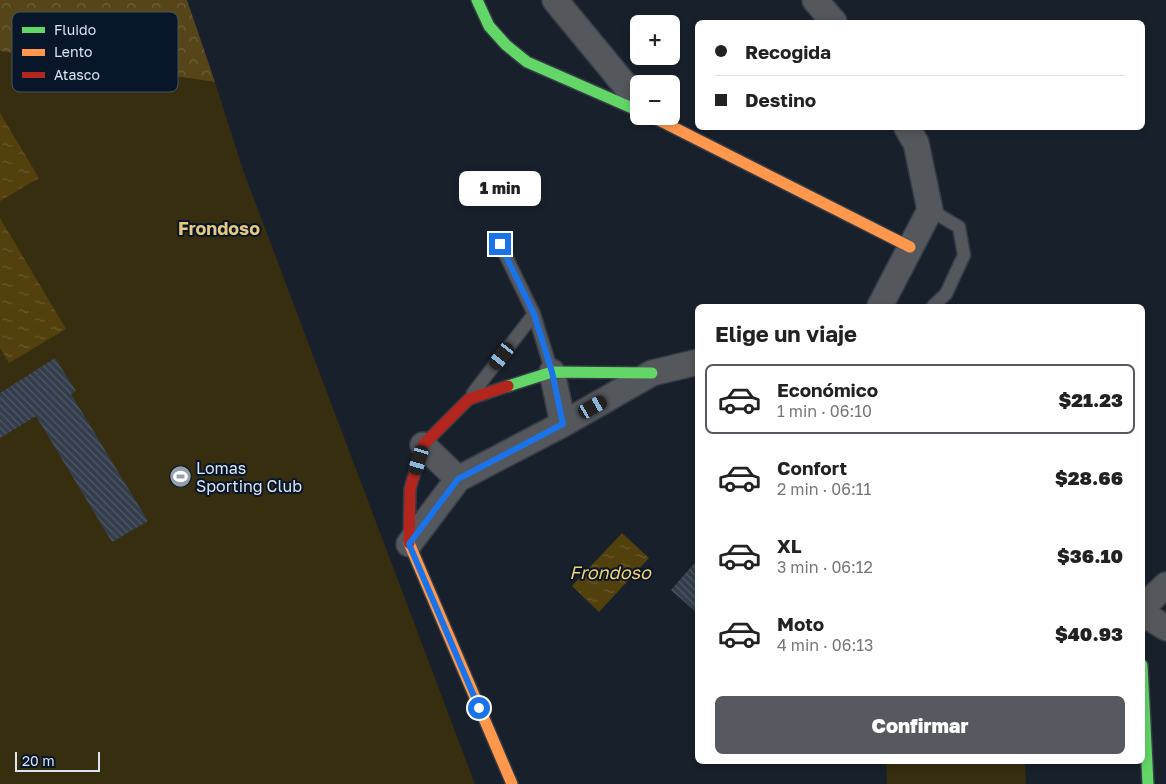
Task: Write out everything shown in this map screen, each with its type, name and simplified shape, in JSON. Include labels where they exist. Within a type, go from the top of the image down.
[{"type":"street","points":[[477,0],[489,26],[506,45],[527,62],[630,107]]},
{"type":"street","points":[[555,0],[630,91]]},
{"type":"street","points":[[815,0],[832,20]]},
{"type":"street","points":[[669,125],[910,247]]},
{"type":"street","points":[[881,304],[930,210],[916,143],[908,130]]},
{"type":"street","points":[[409,544],[458,479],[563,424],[652,374],[695,363]]},
{"type":"street","points":[[512,784],[409,544],[410,489],[423,445],[469,399],[552,372],[652,374]]},
{"type":"street","points":[[552,372],[563,424]]},
{"type":"street","points":[[423,445],[458,479]]},
{"type":"street","points":[[1145,605],[1166,584]]},
{"type":"street","points":[[1145,615],[1166,628]]},
{"type":"street","points":[[1145,724],[1148,784]]},
{"type":"lane","points":[[930,210],[959,227],[964,255],[946,294],[935,304]]},
{"type":"lane","points":[[500,244],[534,314],[552,372]]},
{"type":"lane","points":[[469,399],[534,314]]},
{"type":"shaded area","name":"Lomas Sporting Club","points":[[0,51],[12,53],[12,92],[178,92],[178,77],[215,82],[243,170],[475,784],[0,784]]},
{"type":"shaded area","points":[[886,764],[1025,764],[1026,784],[887,784]]},
{"type":"green space","points":[[0,0],[187,0],[215,82],[178,77],[178,12],[12,12],[12,53],[0,51]]},
{"type":"water","points":[[0,113],[39,178],[0,201]]},
{"type":"water","points":[[0,218],[66,329],[9,363],[0,348]]},
{"type":"water","name":"Frondoso","points":[[622,533],[649,558],[599,612],[572,586]]},
{"type":"building","points":[[55,358],[76,391],[71,394],[148,521],[112,542],[36,416],[0,438],[0,393]]},
{"type":"building","name":"Frondoso","points":[[695,562],[695,611],[671,590]]},
{"type":"traffic: fast","points":[[477,0],[489,26],[506,45],[527,62],[630,107]]},
{"type":"traffic: fast","points":[[508,386],[552,372],[652,373]]},
{"type":"traffic: fast","points":[[1145,724],[1148,784]]},
{"type":"traffic: slow","points":[[669,125],[910,247]]},
{"type":"traffic: slow","points":[[409,543],[512,784]]},
{"type":"traffic: jam","points":[[409,543],[410,489],[423,445],[469,399],[508,386]]},
{"type":"place","name":"Lomas Sporting Club","points":[[180,477]]},
{"type":"district","name":"Frondoso","points":[[219,228]]},
{"type":"route","points":[[479,708],[409,544],[458,479],[563,424],[552,372],[534,314],[500,244]]}]
